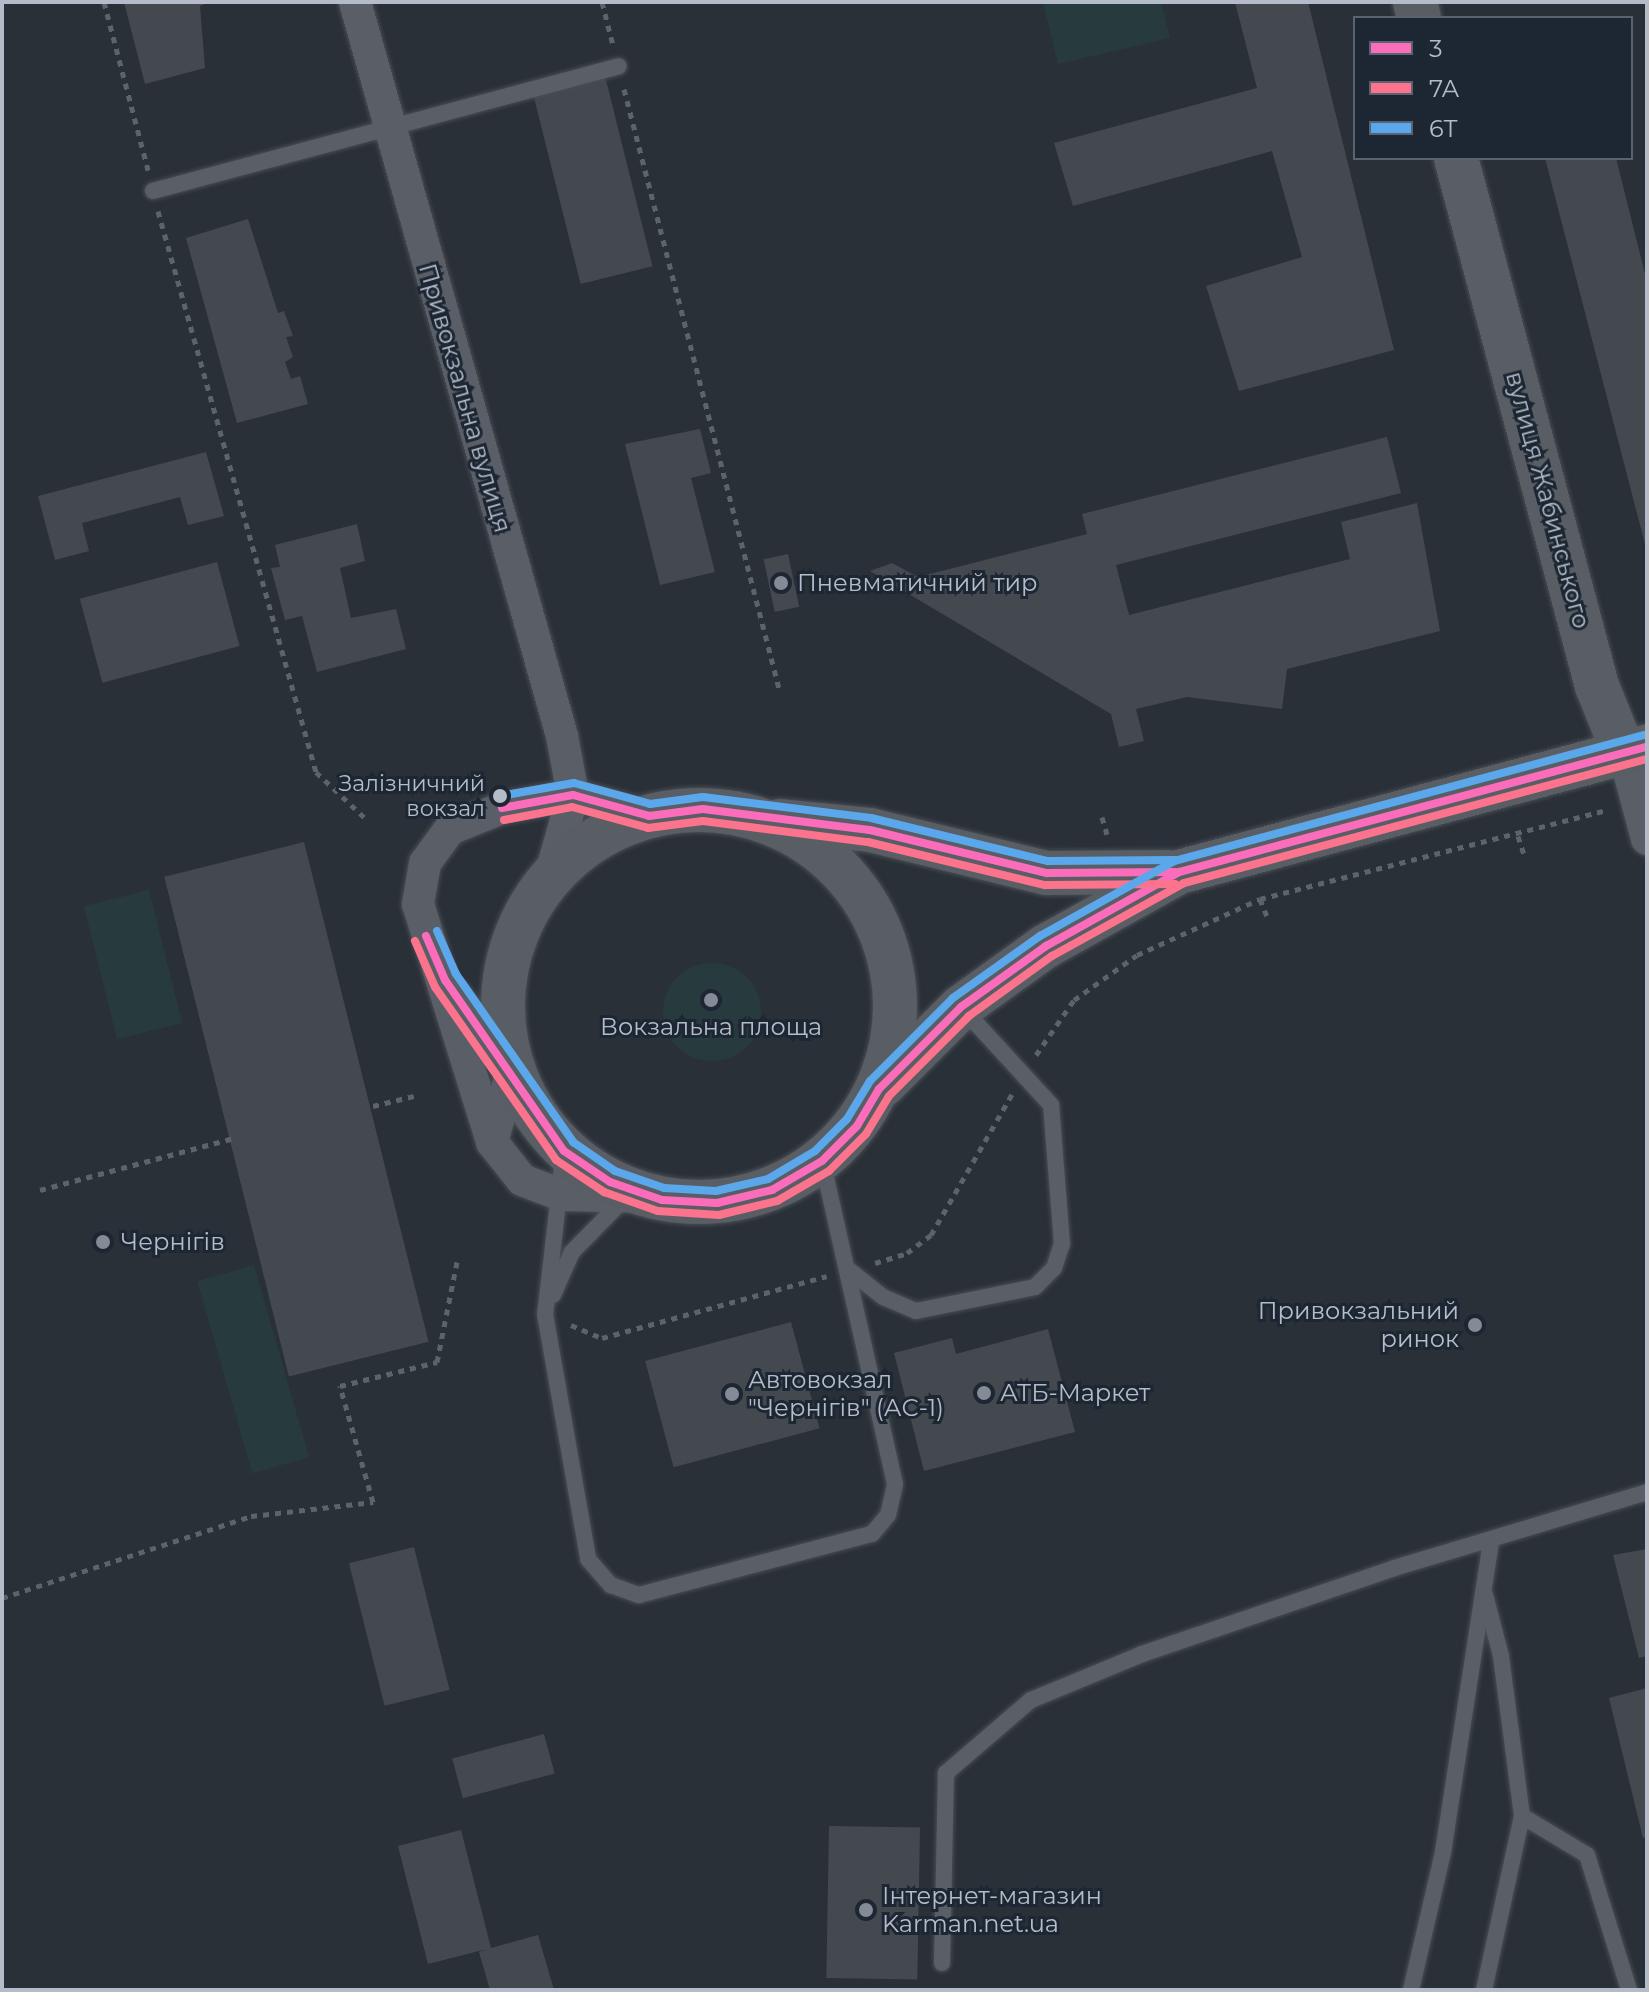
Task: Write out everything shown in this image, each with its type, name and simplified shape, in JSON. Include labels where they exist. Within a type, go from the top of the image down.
[{"type":"main road","name":"вулиця Жабинського","points":[[1457,160],[1597,686],[1636,750]]},
{"type":"main road","points":[[879,1089],[961,1007],[1046,946],[1179,872],[1636,750]]},
{"type":"main road","points":[[764,820],[813,845],[853,882],[881,929],[896,982],[895,1037],[879,1089],[857,1126],[822,1161],[772,1190],[717,1203],[640,1197],[610,1182],[564,1151],[533,1114],[512,1071],[502,1020],[505,969],[521,920],[550,877],[595,838],[649,816],[703,809],[764,820],[870,830],[1047,873],[1179,872]]},
{"type":"street","name":"Привокзальна вулиця","points":[[355,2],[573,795]]},
{"type":"street","name":"вулиця Жабинського","points":[[1636,750],[1647,839]]},
{"type":"street","points":[[640,1197],[561,1195],[522,1180],[492,1142],[418,904],[425,863],[450,829],[502,808],[573,795],[649,816]]},
{"type":"street","points":[[550,877],[573,795]]},
{"type":"street","points":[[426,936],[445,980],[512,1071],[492,1142]]},
{"type":"lane","points":[[153,191],[619,66]]},
{"type":"lane","points":[[849,1270],[883,1297],[916,1311],[1035,1287],[1054,1268],[1062,1244],[1051,1105],[961,1007]]},
{"type":"lane","points":[[564,1151],[545,1314],[588,1559],[611,1585],[639,1595],[872,1534],[888,1515],[895,1484],[822,1161]]},
{"type":"lane","points":[[545,1314],[572,1252],[640,1197]]},
{"type":"lane","points":[[942,1963],[946,1773],[1031,1700],[1142,1654],[1394,1568],[1491,1542],[1647,1492]]},
{"type":"lane","points":[[1411,1990],[1443,1852],[1491,1542]]},
{"type":"lane","points":[[1484,1590],[1501,1656],[1522,1816],[1484,1990]]},
{"type":"lane","points":[[1522,1816],[1587,1855],[1629,1990]]},
{"type":"path","points":[[104,2],[153,191],[316,772],[366,819]]},
{"type":"path","points":[[602,2],[780,692]]},
{"type":"path","points":[[545,1314],[602,1338],[907,1253],[931,1235],[1023,1074],[1074,1000],[1137,955],[1260,899],[1518,836],[1606,810]]},
{"type":"path","points":[[1518,836],[1524,855]]},
{"type":"path","points":[[1260,899],[1268,919]]},
{"type":"path","points":[[373,1106],[414,1096]]},
{"type":"path","points":[[40,1190],[231,1139]]},
{"type":"path","points":[[2,1598],[251,1516],[373,1502],[340,1386],[437,1362],[458,1257]]},
{"type":"green space","points":[[1043,2],[1161,2],[1170,38],[1058,64]]},
{"type":"green space","points":[[149,890],[182,1023],[117,1039],[84,906]]},
{"type":"green space","points":[[712,963],[731,966],[747,977],[758,993],[761,1012],[758,1031],[747,1047],[731,1058],[712,1061],[693,1058],[677,1047],[666,1031],[663,1012],[666,993],[677,977],[693,966]]},
{"type":"green space","points":[[254,1265],[309,1457],[252,1474],[197,1281]]},
{"type":"building","points":[[124,2],[210,2],[200,6],[205,68],[145,84]]},
{"type":"building","points":[[1235,2],[1308,2],[1394,350],[1239,391],[1206,286],[1302,257],[1272,151],[1073,206],[1054,143],[1257,88]]},
{"type":"building","points":[[605,76],[652,266],[581,284],[533,94]]},
{"type":"building","points":[[1546,160],[1616,160],[1647,282],[1647,552]]},
{"type":"building","points":[[248,219],[278,313],[284,311],[293,336],[286,337],[293,357],[285,362],[291,379],[300,376],[308,404],[237,423],[186,238]]},
{"type":"building","points":[[700,429],[711,473],[691,478],[715,572],[660,585],[625,444]]},
{"type":"building","points":[[1387,437],[1401,493],[1116,565],[1129,615],[1350,559],[1341,522],[1417,503],[1440,631],[1287,669],[1282,709],[1187,697],[1136,709],[1144,741],[1119,747],[1111,714],[870,571],[892,563],[918,577],[1087,534],[1082,514]]},
{"type":"building","points":[[206,452],[224,516],[188,525],[180,497],[82,523],[89,551],[55,560],[38,496]]},
{"type":"building","points":[[357,524],[365,561],[340,568],[351,618],[396,609],[406,649],[317,672],[302,616],[285,620],[271,568],[280,567],[275,545]]},
{"type":"building","name":"Пневматичний тир","points":[[788,554],[799,607],[775,612],[764,559]]},
{"type":"building","points":[[217,562],[240,646],[102,683],[80,599]]},
{"type":"building","name":"Залізничний вокзал","points":[[304,842],[429,1342],[289,1377],[164,877]]},
{"type":"building","name":"Автовокзал \"Чернігів\" (АС-1)","points":[[791,1322],[819,1428],[674,1467],[645,1361]]},
{"type":"building","name":"АТБ-Маркет","points":[[1048,1329],[1075,1432],[924,1471],[894,1353],[952,1338],[956,1354]]},
{"type":"building","points":[[414,1547],[450,1690],[385,1706],[349,1563]]},
{"type":"building","points":[[1647,1549],[1647,1656],[1639,1658],[1613,1555]]},
{"type":"building","points":[[1647,1688],[1647,1837],[1643,1838],[1609,1698]]},
{"type":"building","points":[[544,1734],[555,1774],[463,1798],[452,1759]]},
{"type":"building","points":[[829,1826],[920,1828],[917,1980],[826,1978]]},
{"type":"building","points":[[461,1830],[491,1948],[538,1935],[554,1990],[490,1990],[479,1952],[487,1949],[428,1964],[398,1846]]},
{"type":"transit line","name":"6Т","points":[[437,931],[456,974],[573,1142],[615,1171],[664,1188],[716,1191],[768,1179],[815,1151],[847,1119],[870,1081],[953,998],[1040,936],[1174,861],[1644,735]]},
{"type":"transit line","name":"3","points":[[426,936],[445,980],[564,1151],[610,1182],[662,1200],[717,1203],[772,1190],[822,1161],[857,1126],[879,1089],[961,1007],[1046,946],[1179,872],[1647,747]]},
{"type":"transit line","name":"7А","points":[[415,941],[435,987],[556,1160],[604,1192],[658,1211],[719,1215],[777,1201],[829,1171],[866,1134],[889,1096],[969,1016],[1052,956],[1184,883],[1647,759]]},
{"type":"transit line","name":"6Т","points":[[500,796],[574,783],[650,804],[703,797],[871,818],[1048,861],[1175,860]]},
{"type":"transit line","name":"3","points":[[502,808],[573,795],[649,816],[703,809],[870,830],[1047,873],[1175,872]]},
{"type":"transit line","name":"7А","points":[[504,820],[572,807],[648,828],[703,821],[868,842],[1045,885],[1175,884]]},
{"type":"place","name":"Пневматичний тир","points":[[781,583]]},
{"type":"place","name":"Залізничний вокзал","points":[[500,796]]},
{"type":"place","name":"Вокзальна площа","points":[[711,1000]]},
{"type":"place","name":"Чернігів","points":[[103,1242]]},
{"type":"place","name":"Привокзальний ринок","points":[[1475,1325]]},
{"type":"place","name":"АТБ-Маркет","points":[[984,1393]]},
{"type":"place","name":"Автовокзал \"Чернігів\" (АС-1)","points":[[732,1394]]},
{"type":"place","name":"Інтернет-магазин Karman.net.ua","points":[[866,1910]]}]
